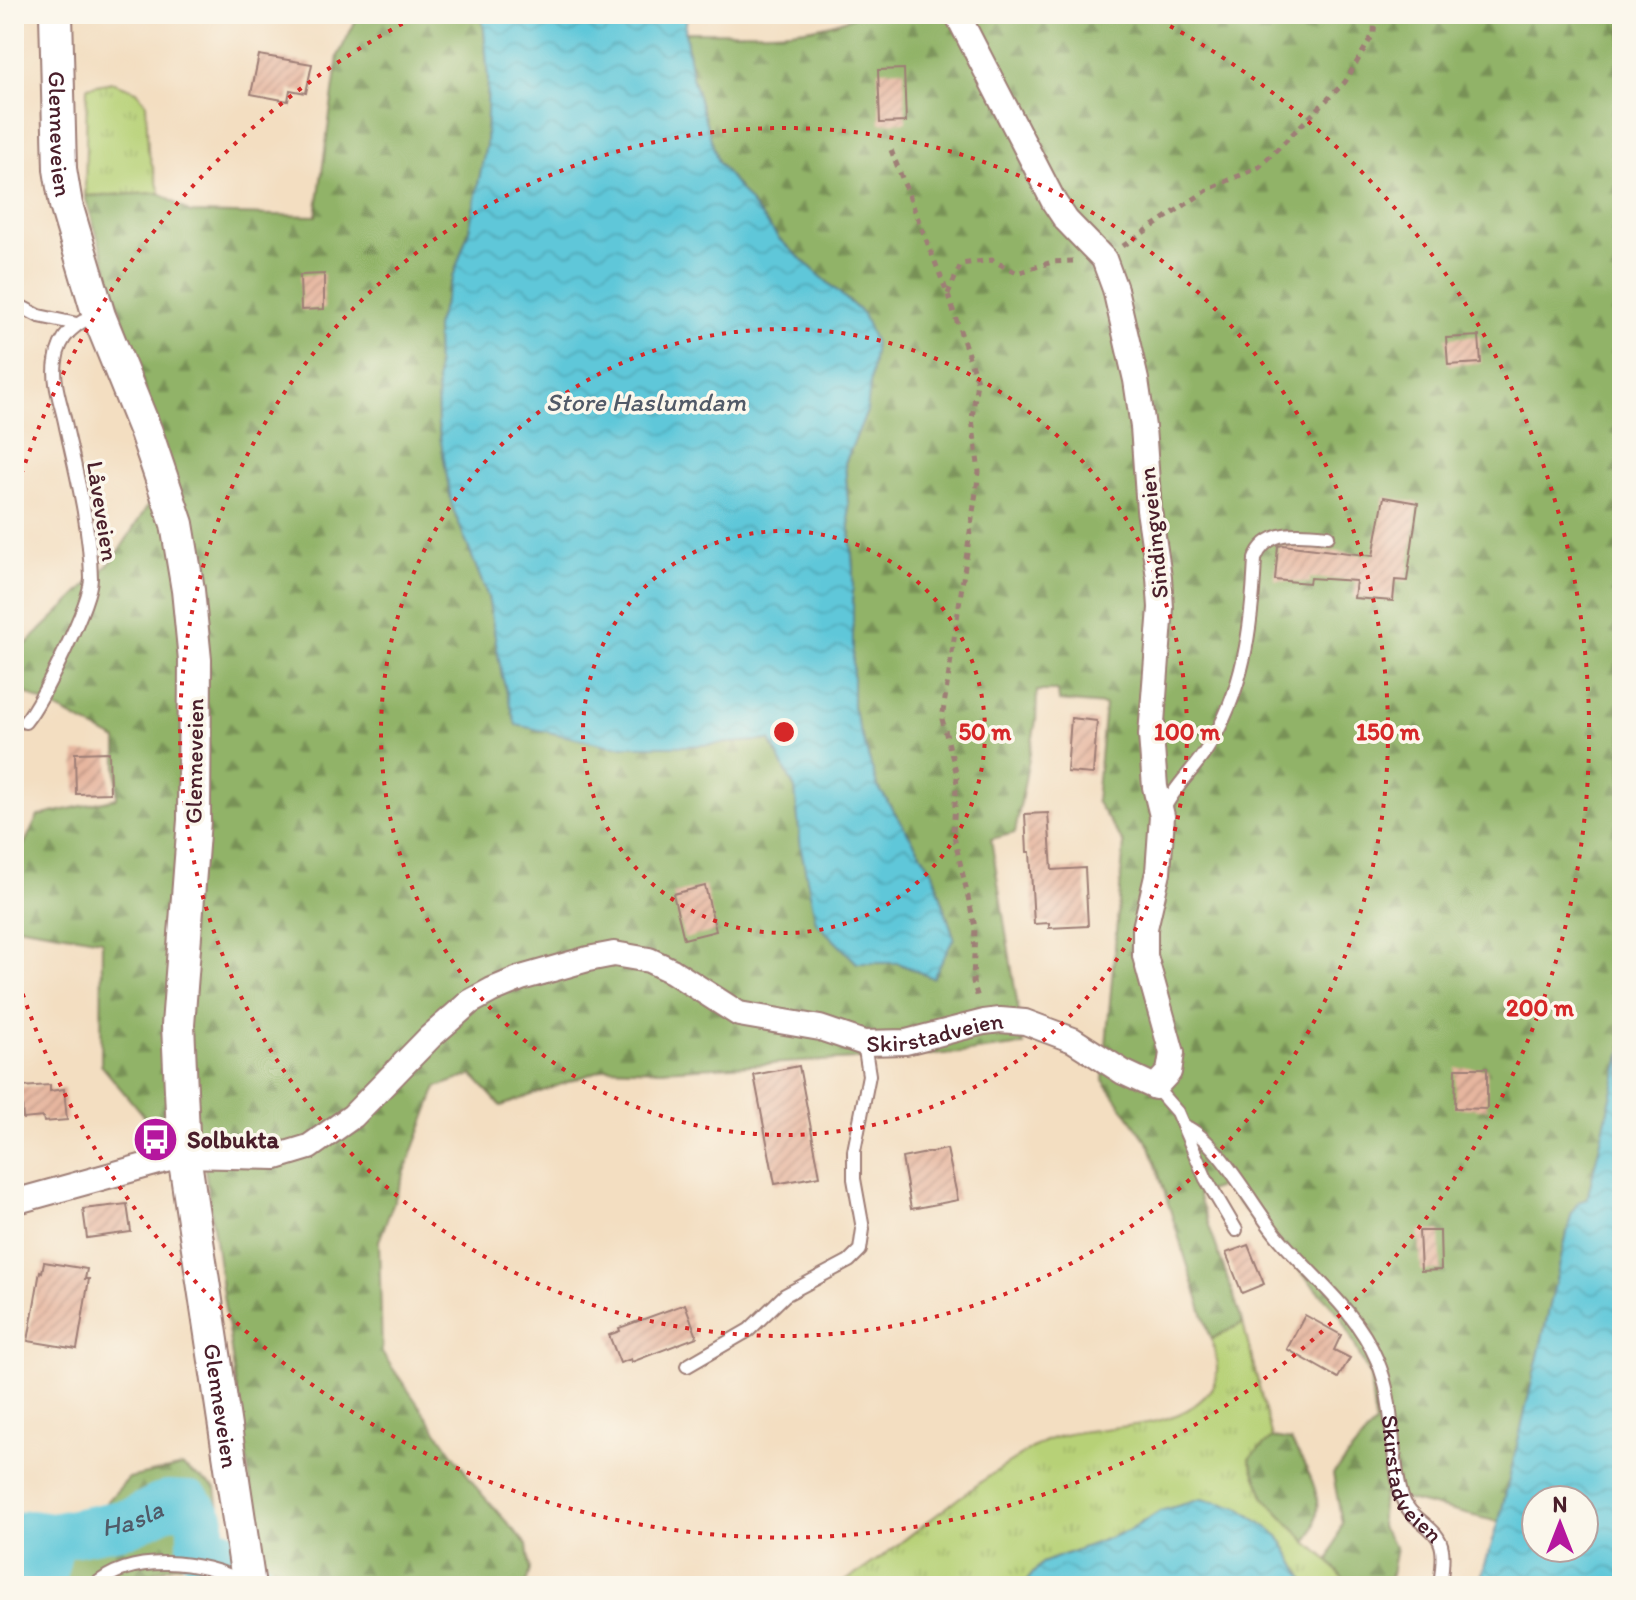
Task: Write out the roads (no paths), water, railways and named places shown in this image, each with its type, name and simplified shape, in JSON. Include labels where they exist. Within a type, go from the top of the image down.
[{"type":"main road","name":"Glenneveien","points":[[56,14],[60,169],[88,320],[146,432],[177,524],[188,590],[195,660],[194,820],[178,1025],[184,1155],[249,1586]]},
{"type":"street","name":"Sindingveien","points":[[957,14],[1054,202],[1066,220],[1104,259],[1123,314],[1136,380],[1161,608],[1151,735],[1155,787],[1162,816],[1158,872],[1145,928],[1145,956],[1172,1053],[1169,1072],[1155,1087]]},
{"type":"street","name":"Skirstadveien","points":[[14,1202],[184,1155],[276,1157],[309,1147],[353,1116],[430,1037],[470,1002],[521,978],[600,956],[625,955],[649,960],[672,971],[739,1014],[820,1028],[864,1043],[921,1040],[984,1022],[1018,1020],[1073,1040],[1123,1072],[1155,1087]]},
{"type":"lane","points":[[14,303],[39,316],[88,320]]},
{"type":"lane","name":"Låveveien","points":[[25,722],[36,710],[49,685],[89,597],[91,580],[78,482],[55,381],[56,359],[65,337],[88,320]]},
{"type":"lane","points":[[1162,816],[1172,795],[1217,733],[1240,677],[1248,644],[1258,550],[1273,538],[1285,534],[1328,536]]},
{"type":"lane","points":[[687,1366],[749,1330],[785,1295],[841,1266],[860,1250],[863,1229],[854,1179],[854,1151],[869,1075],[864,1043]]},
{"type":"lane","name":"Skirstadveien","points":[[1155,1087],[1170,1101],[1184,1126],[1204,1140],[1234,1176],[1276,1235],[1357,1323],[1377,1358],[1385,1388],[1403,1500],[1413,1515],[1437,1535],[1442,1549],[1440,1586]]},
{"type":"lane","points":[[1184,1126],[1206,1179],[1236,1230]]},
{"type":"lane","points":[[94,1586],[109,1576],[144,1564],[193,1565],[215,1569],[249,1586]]},
{"type":"water","name":"Store Haslumdam","points":[[481,14],[687,14],[685,32],[692,77],[718,162],[780,240],[863,314],[875,343],[867,411],[845,463],[853,569],[853,707],[877,785],[933,872],[954,938],[933,978],[898,963],[857,963],[816,922],[801,849],[795,789],[770,740],[688,746],[611,746],[516,725],[502,676],[488,597],[452,506],[438,424],[436,327],[469,230],[486,145],[488,79]]},
{"type":"water","points":[[1622,1051],[1622,1586],[1478,1586],[1499,1522],[1572,1212],[1578,1202],[1587,1199]]},
{"type":"water","points":[[1202,1499],[1238,1507],[1279,1536],[1308,1586],[1022,1586],[1042,1563],[1130,1530],[1160,1511]]},
{"type":"waterway","name":"Hasla","points":[[14,1541],[30,1534],[52,1537],[131,1522],[168,1504],[189,1505],[201,1521],[201,1549],[222,1553],[256,1586]]},
{"type":"waterway","name":"Hasla","points":[[40,1586],[52,1537]]},
{"type":"place","name":"Solbukta","points":[[156,1139]]}]
